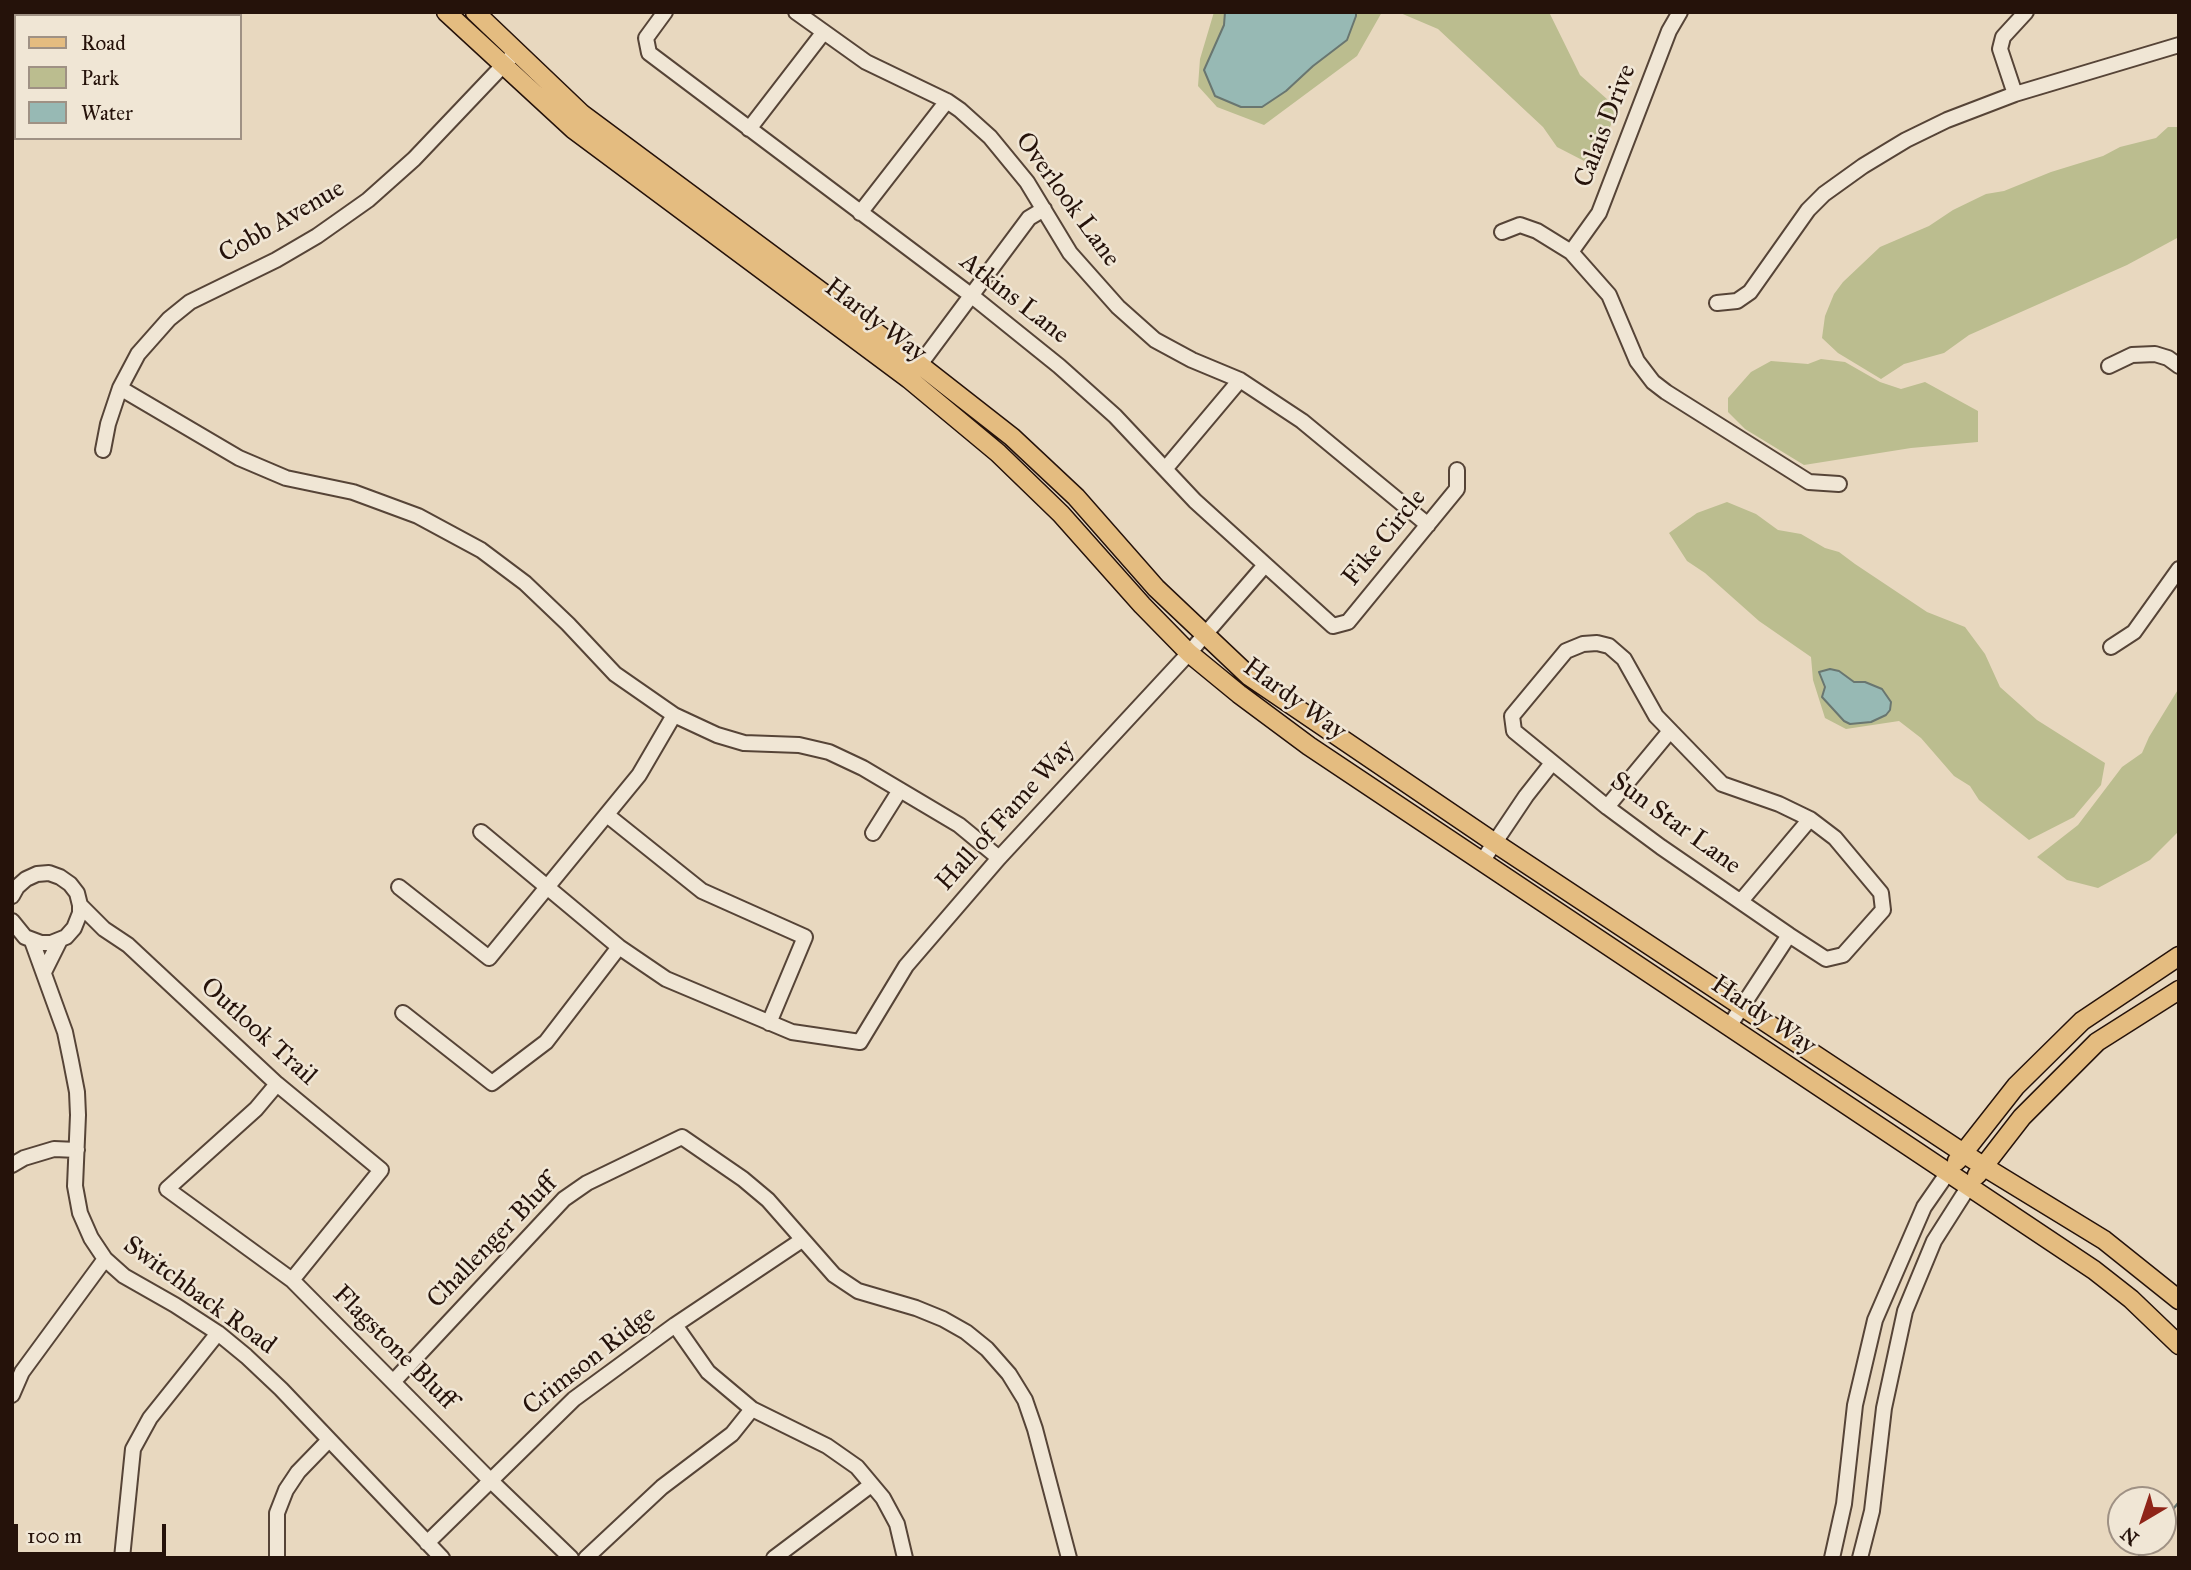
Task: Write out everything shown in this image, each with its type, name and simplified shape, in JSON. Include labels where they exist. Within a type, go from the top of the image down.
[{"type":"main road","name":"Hardy Way","points":[[446,12],[573,129],[909,379],[998,453],[1061,514],[1189,653],[1239,694],[1310,746],[2094,1270],[2131,1299],[2179,1345]]},
{"type":"main road","name":"Hardy Way","points":[[475,12],[582,114],[920,365],[1021,446],[1076,497],[1156,588],[1250,676],[1742,1007],[1983,1166],[2104,1240],[2179,1300]]},
{"type":"main road","points":[[1948,1171],[2016,1086],[2082,1021],[2179,956]]},
{"type":"main road","points":[[1969,1186],[2022,1117],[2097,1042],[2179,990]]},
{"type":"street","name":"Atkins Lane","points":[[665,12],[646,38],[649,53],[972,296],[1087,391],[1115,416],[1195,501],[1333,626]]},
{"type":"street","name":"Overlook Lane","points":[[796,12],[866,62],[947,101],[990,137],[1027,182],[1070,253],[1118,307],[1155,340],[1192,360],[1240,380],[1302,421],[1428,525]]},
{"type":"street","name":"Calais Drive","points":[[1571,252],[1599,213],[1669,31],[1681,12]]},
{"type":"street","points":[[2015,93],[2000,49],[2003,37],[2026,12]]},
{"type":"street","points":[[749,129],[823,33]]},
{"type":"street","points":[[1717,303],[1737,301],[1751,292],[1808,210],[1863,166],[1947,120],[2015,93],[2179,44]]},
{"type":"street","name":"Cobb Avenue","points":[[103,450],[120,388],[138,354],[169,319],[190,302],[276,260],[317,236],[368,200],[414,159],[517,51]]},
{"type":"street","points":[[860,213],[947,101]]},
{"type":"street","points":[[909,379],[1029,218],[1044,209]]},
{"type":"street","points":[[1502,232],[1521,225],[1537,231],[1571,252],[1609,295],[1637,361],[1653,382],[1809,482],[1839,484]]},
{"type":"street","points":[[2109,366],[2132,355],[2155,354],[2168,358],[2179,366]]},
{"type":"street","points":[[1166,468],[1240,380]]},
{"type":"street","points":[[120,388],[239,458],[286,478],[353,492],[418,516],[481,550],[533,592],[615,674],[674,715],[717,735],[744,743],[799,745],[829,752],[959,825],[999,858]]},
{"type":"street","name":"Fike Circle","points":[[1333,626],[1348,622],[1457,489],[1457,470]]},
{"type":"street","name":"Hall of Fame Way","points":[[769,1023],[792,1032],[860,1042],[906,966],[999,858],[1189,653],[1265,565]]},
{"type":"street","points":[[2111,647],[2134,632],[2179,569]]},
{"type":"street","name":"Sun Star Lane","points":[[1670,731],[1656,716],[1624,659],[1609,646],[1597,643],[1583,643],[1566,651],[1512,716],[1514,732],[1607,807],[1826,959],[1843,955],[1883,910],[1881,893],[1835,838],[1810,820]]},
{"type":"street","points":[[399,887],[489,958],[639,775],[674,715]]},
{"type":"street","points":[[1607,807],[1670,731],[1722,784],[1779,804],[1810,820],[1741,901]]},
{"type":"street","points":[[1483,860],[1552,763]]},
{"type":"street","points":[[873,833],[900,790]]},
{"type":"street","points":[[481,832],[619,947],[666,979],[769,1023],[805,937],[702,891],[607,815]]},
{"type":"street","points":[[14,890],[26,879],[49,873],[70,884],[77,893],[80,913],[74,928],[60,940],[44,972]]},
{"type":"street","name":"Outlook Trail","points":[[80,905],[104,929],[128,945],[277,1084],[381,1170],[292,1280]]},
{"type":"street","name":"Switchback Road","points":[[12,921],[19,932],[32,941],[65,1032],[77,1092],[75,1186],[80,1213],[91,1238],[105,1259],[124,1276],[218,1333],[281,1389],[442,1558]]},
{"type":"street","points":[[74,928],[104,929]]},
{"type":"street","points":[[1730,1025],[1789,934]]},
{"type":"street","points":[[32,941],[41,943],[60,940]]},
{"type":"street","points":[[403,1013],[492,1083],[546,1042],[619,947]]},
{"type":"street","name":"Flagstone Bluff","points":[[277,1084],[256,1109],[167,1189],[292,1280],[571,1558]]},
{"type":"street","name":"Challenger Bluff","points":[[393,1382],[564,1199],[587,1184],[682,1137],[743,1179],[768,1200],[802,1240]]},
{"type":"street","points":[[12,1165],[24,1158],[54,1149],[77,1150]]},
{"type":"street","points":[[1832,1558],[1844,1504],[1855,1405],[1875,1320],[1924,1207],[1948,1171]]},
{"type":"street","points":[[1860,1558],[1872,1511],[1884,1408],[1905,1311],[1934,1241],[1969,1186]]},
{"type":"street","points":[[802,1240],[834,1275],[858,1291],[881,1300],[916,1308],[966,1332],[987,1349],[1009,1374],[1025,1401],[1035,1429],[1069,1558]]},
{"type":"street","name":"Crimson Ridge","points":[[428,1543],[574,1399],[675,1325],[802,1240]]},
{"type":"street","points":[[12,1395],[22,1372],[105,1259]]},
{"type":"street","points":[[675,1325],[708,1372],[752,1409],[827,1446],[857,1467],[883,1499],[897,1524],[905,1558]]},
{"type":"street","points":[[122,1558],[133,1449],[150,1418],[218,1333]]},
{"type":"street","points":[[586,1558],[662,1487],[732,1434],[752,1409]]},
{"type":"street","points":[[276,1558],[277,1513],[286,1490],[298,1472],[329,1440]]},
{"type":"street","points":[[774,1558],[872,1485]]},
{"type":"green space","points":[[1214,12],[1382,12],[1357,56],[1264,125],[1217,107],[1198,86],[1200,59]]},
{"type":"green space","points":[[1398,12],[1549,12],[1580,75],[1617,108],[1599,157],[1588,163],[1557,147],[1543,127],[1438,29]]},
{"type":"green space","points":[[2168,127],[2179,127],[2179,237],[2127,265],[1969,335],[1944,353],[1904,364],[1881,379],[1838,353],[1822,338],[1825,316],[1834,294],[1880,247],[1929,226],[1953,210],[1986,194],[2004,191],[2051,172],[2103,156],[2120,147],[2156,138]]},
{"type":"green space","points":[[1821,359],[1845,362],[1880,382],[1901,389],[1925,382],[1978,411],[1978,442],[1911,448],[1804,465],[1745,429],[1728,412],[1728,398],[1751,372],[1771,361],[1808,364]]},
{"type":"green space","points":[[1727,502],[1756,514],[1778,530],[1801,534],[1825,548],[1839,552],[1927,612],[1965,627],[1985,654],[2000,687],[2037,720],[2105,763],[2101,785],[2074,817],[2029,840],[1979,800],[1970,786],[1954,776],[1921,738],[1899,721],[1846,729],[1825,718],[1813,680],[1811,657],[1759,621],[1705,573],[1687,561],[1669,533],[1697,513]]},
{"type":"green space","points":[[2179,688],[2179,831],[2150,860],[2098,888],[2067,880],[2037,857],[2078,825],[2122,767],[2142,753]]},
{"type":"water","points":[[1225,12],[1356,12],[1356,16],[1347,40],[1286,91],[1262,107],[1241,107],[1215,96],[1204,70],[1224,25]]},
{"type":"water","points":[[1830,669],[1839,671],[1854,682],[1865,682],[1882,689],[1891,702],[1890,710],[1871,722],[1850,724],[1844,721],[1822,697],[1825,687],[1819,672]]}]
